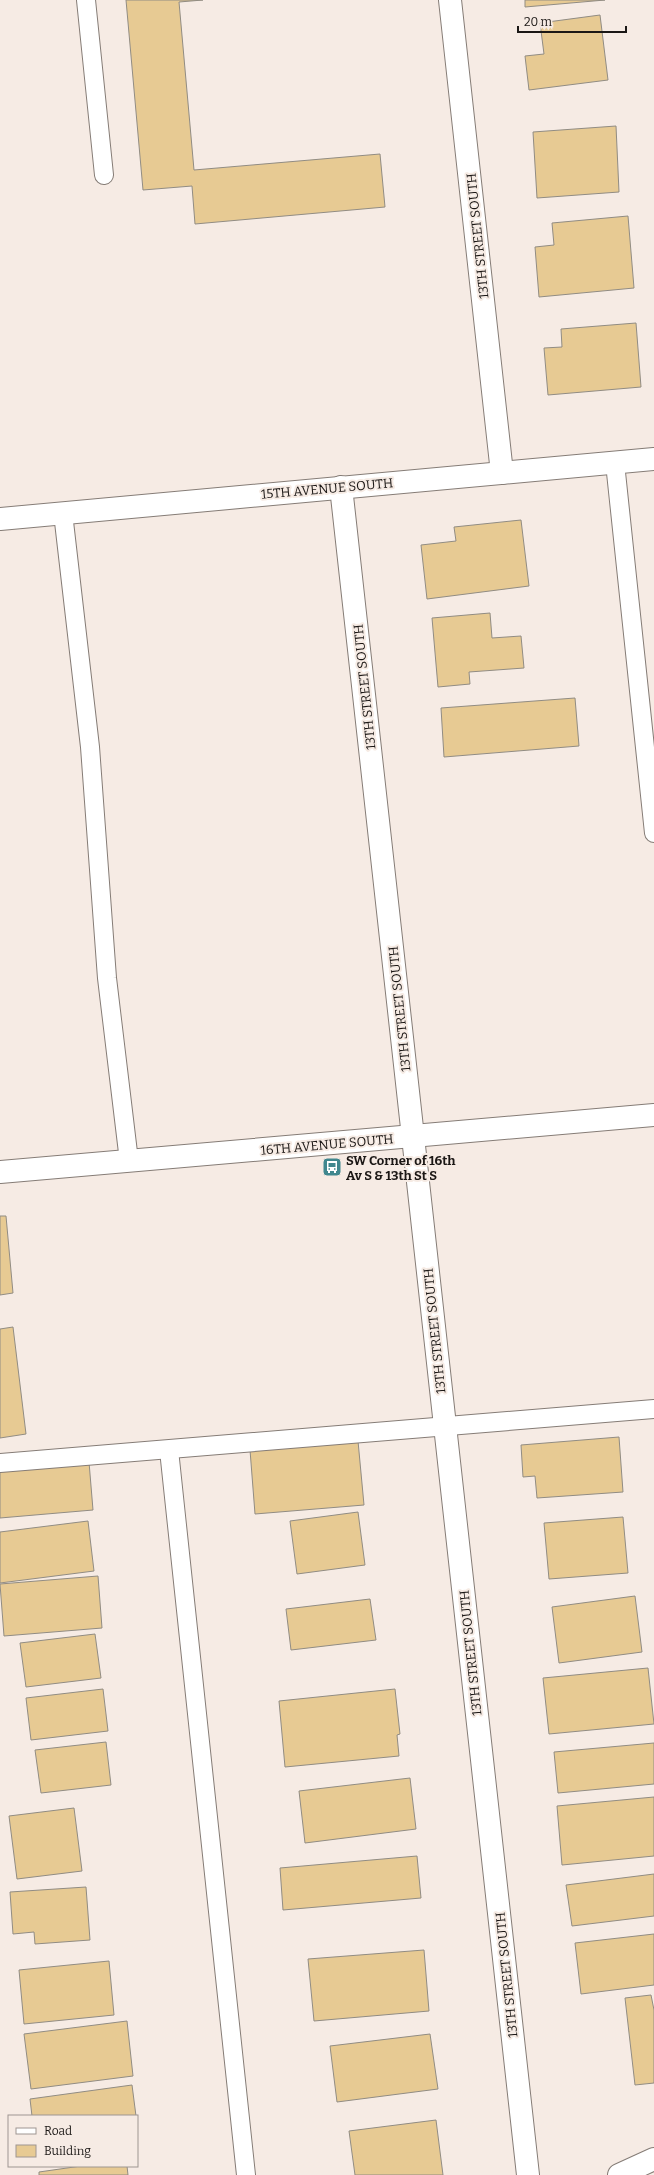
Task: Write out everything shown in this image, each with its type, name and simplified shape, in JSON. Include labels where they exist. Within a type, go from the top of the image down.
[{"type":"street","name":"13TH STREET SOUTH","points":[[450,0],[502,473]]},
{"type":"street","name":"15TH AVENUE SOUTH","points":[[0,519],[342,486],[654,459]]},
{"type":"street","name":"13TH STREET SOUTH","points":[[342,486],[528,2175]]},
{"type":"street","name":"16TH AVENUE SOUTH","points":[[0,1172],[654,1115]]},
{"type":"street","points":[[619,2175],[654,2159]]},
{"type":"lane","points":[[86,0],[104,175]]},
{"type":"lane","points":[[615,463],[654,833]]},
{"type":"lane","points":[[63,513],[90,747],[107,978],[129,1161]]},
{"type":"lane","points":[[0,1463],[654,1409]]},
{"type":"lane","points":[[169,1450],[246,2175]]},
{"type":"building","points":[[126,0],[203,0],[179,2],[194,170],[380,154],[385,207],[195,224],[192,186],[143,190]]},
{"type":"building","points":[[525,0],[605,0],[525,7]]},
{"type":"building","points":[[600,15],[608,80],[529,90],[525,56],[544,54],[540,23]]},
{"type":"building","points":[[616,126],[619,192],[537,198],[533,132]]},
{"type":"building","points":[[628,216],[634,288],[539,297],[535,247],[554,245],[552,223]]},
{"type":"building","points":[[636,323],[641,387],[548,395],[544,348],[562,347],[561,329]]},
{"type":"building","points":[[521,520],[529,586],[427,599],[421,545],[456,541],[454,527]]},
{"type":"building","points":[[490,613],[492,638],[521,636],[524,668],[469,672],[470,684],[438,687],[432,618]]},
{"type":"building","points":[[575,698],[579,746],[444,757],[441,708]]},
{"type":"building","points":[[0,1216],[6,1216],[13,1293],[0,1295]]},
{"type":"building","points":[[13,1327],[26,1434],[0,1438],[0,1329]]},
{"type":"building","points":[[619,1437],[623,1492],[537,1498],[535,1476],[523,1477],[521,1445]]},
{"type":"building","points":[[358,1441],[364,1505],[255,1514],[250,1450]]},
{"type":"building","points":[[89,1462],[93,1510],[0,1518],[0,1469]]},
{"type":"building","points":[[358,1512],[365,1565],[297,1574],[290,1521]]},
{"type":"building","points":[[623,1517],[628,1573],[549,1579],[544,1523]]},
{"type":"building","points":[[88,1521],[94,1571],[0,1583],[0,1532]]},
{"type":"building","points":[[98,1576],[102,1628],[4,1636],[0,1584]]},
{"type":"building","points":[[635,1596],[642,1652],[559,1663],[552,1607]]},
{"type":"building","points":[[370,1599],[376,1640],[291,1650],[286,1609]]},
{"type":"building","points":[[95,1634],[101,1678],[26,1687],[20,1643]]},
{"type":"building","points":[[648,1668],[654,1724],[549,1734],[543,1678]]},
{"type":"building","points":[[103,1689],[108,1731],[31,1740],[26,1698]]},
{"type":"building","points":[[395,1689],[400,1734],[397,1735],[399,1756],[285,1767],[279,1701]]},
{"type":"building","points":[[106,1742],[111,1785],[41,1793],[35,1750]]},
{"type":"building","points":[[654,1743],[654,1784],[558,1793],[554,1752]]},
{"type":"building","points":[[410,1778],[416,1829],[305,1843],[299,1791]]},
{"type":"building","points":[[654,1797],[654,1856],[562,1865],[557,1806]]},
{"type":"building","points":[[74,1808],[82,1871],[17,1879],[9,1816]]},
{"type":"building","points":[[417,1856],[421,1898],[283,1910],[280,1868]]},
{"type":"building","points":[[654,1874],[654,1916],[572,1926],[566,1885]]},
{"type":"building","points":[[86,1887],[90,1940],[35,1944],[34,1932],[13,1934],[10,1892]]},
{"type":"building","points":[[654,1934],[654,1985],[581,1994],[575,1943]]},
{"type":"building","points":[[424,1950],[429,2011],[314,2021],[308,1959]]},
{"type":"building","points":[[109,1961],[114,2015],[24,2024],[19,1970]]},
{"type":"building","points":[[651,1995],[654,2010],[654,2083],[635,2085],[625,1998]]},
{"type":"building","points":[[127,2021],[133,2076],[31,2089],[24,2034]]},
{"type":"building","points":[[430,2034],[438,2089],[337,2102],[330,2046]]},
{"type":"building","points":[[132,2085],[136,2115],[32,2115],[30,2099]]},
{"type":"building","points":[[436,2120],[443,2175],[355,2175],[349,2131]]},
{"type":"building","points":[[74,2167],[127,2167],[128,2175],[39,2175],[39,2172]]},
{"type":"place","name":"SW Corner of 16th Av S & 13th St S","points":[[332,1167]]}]
